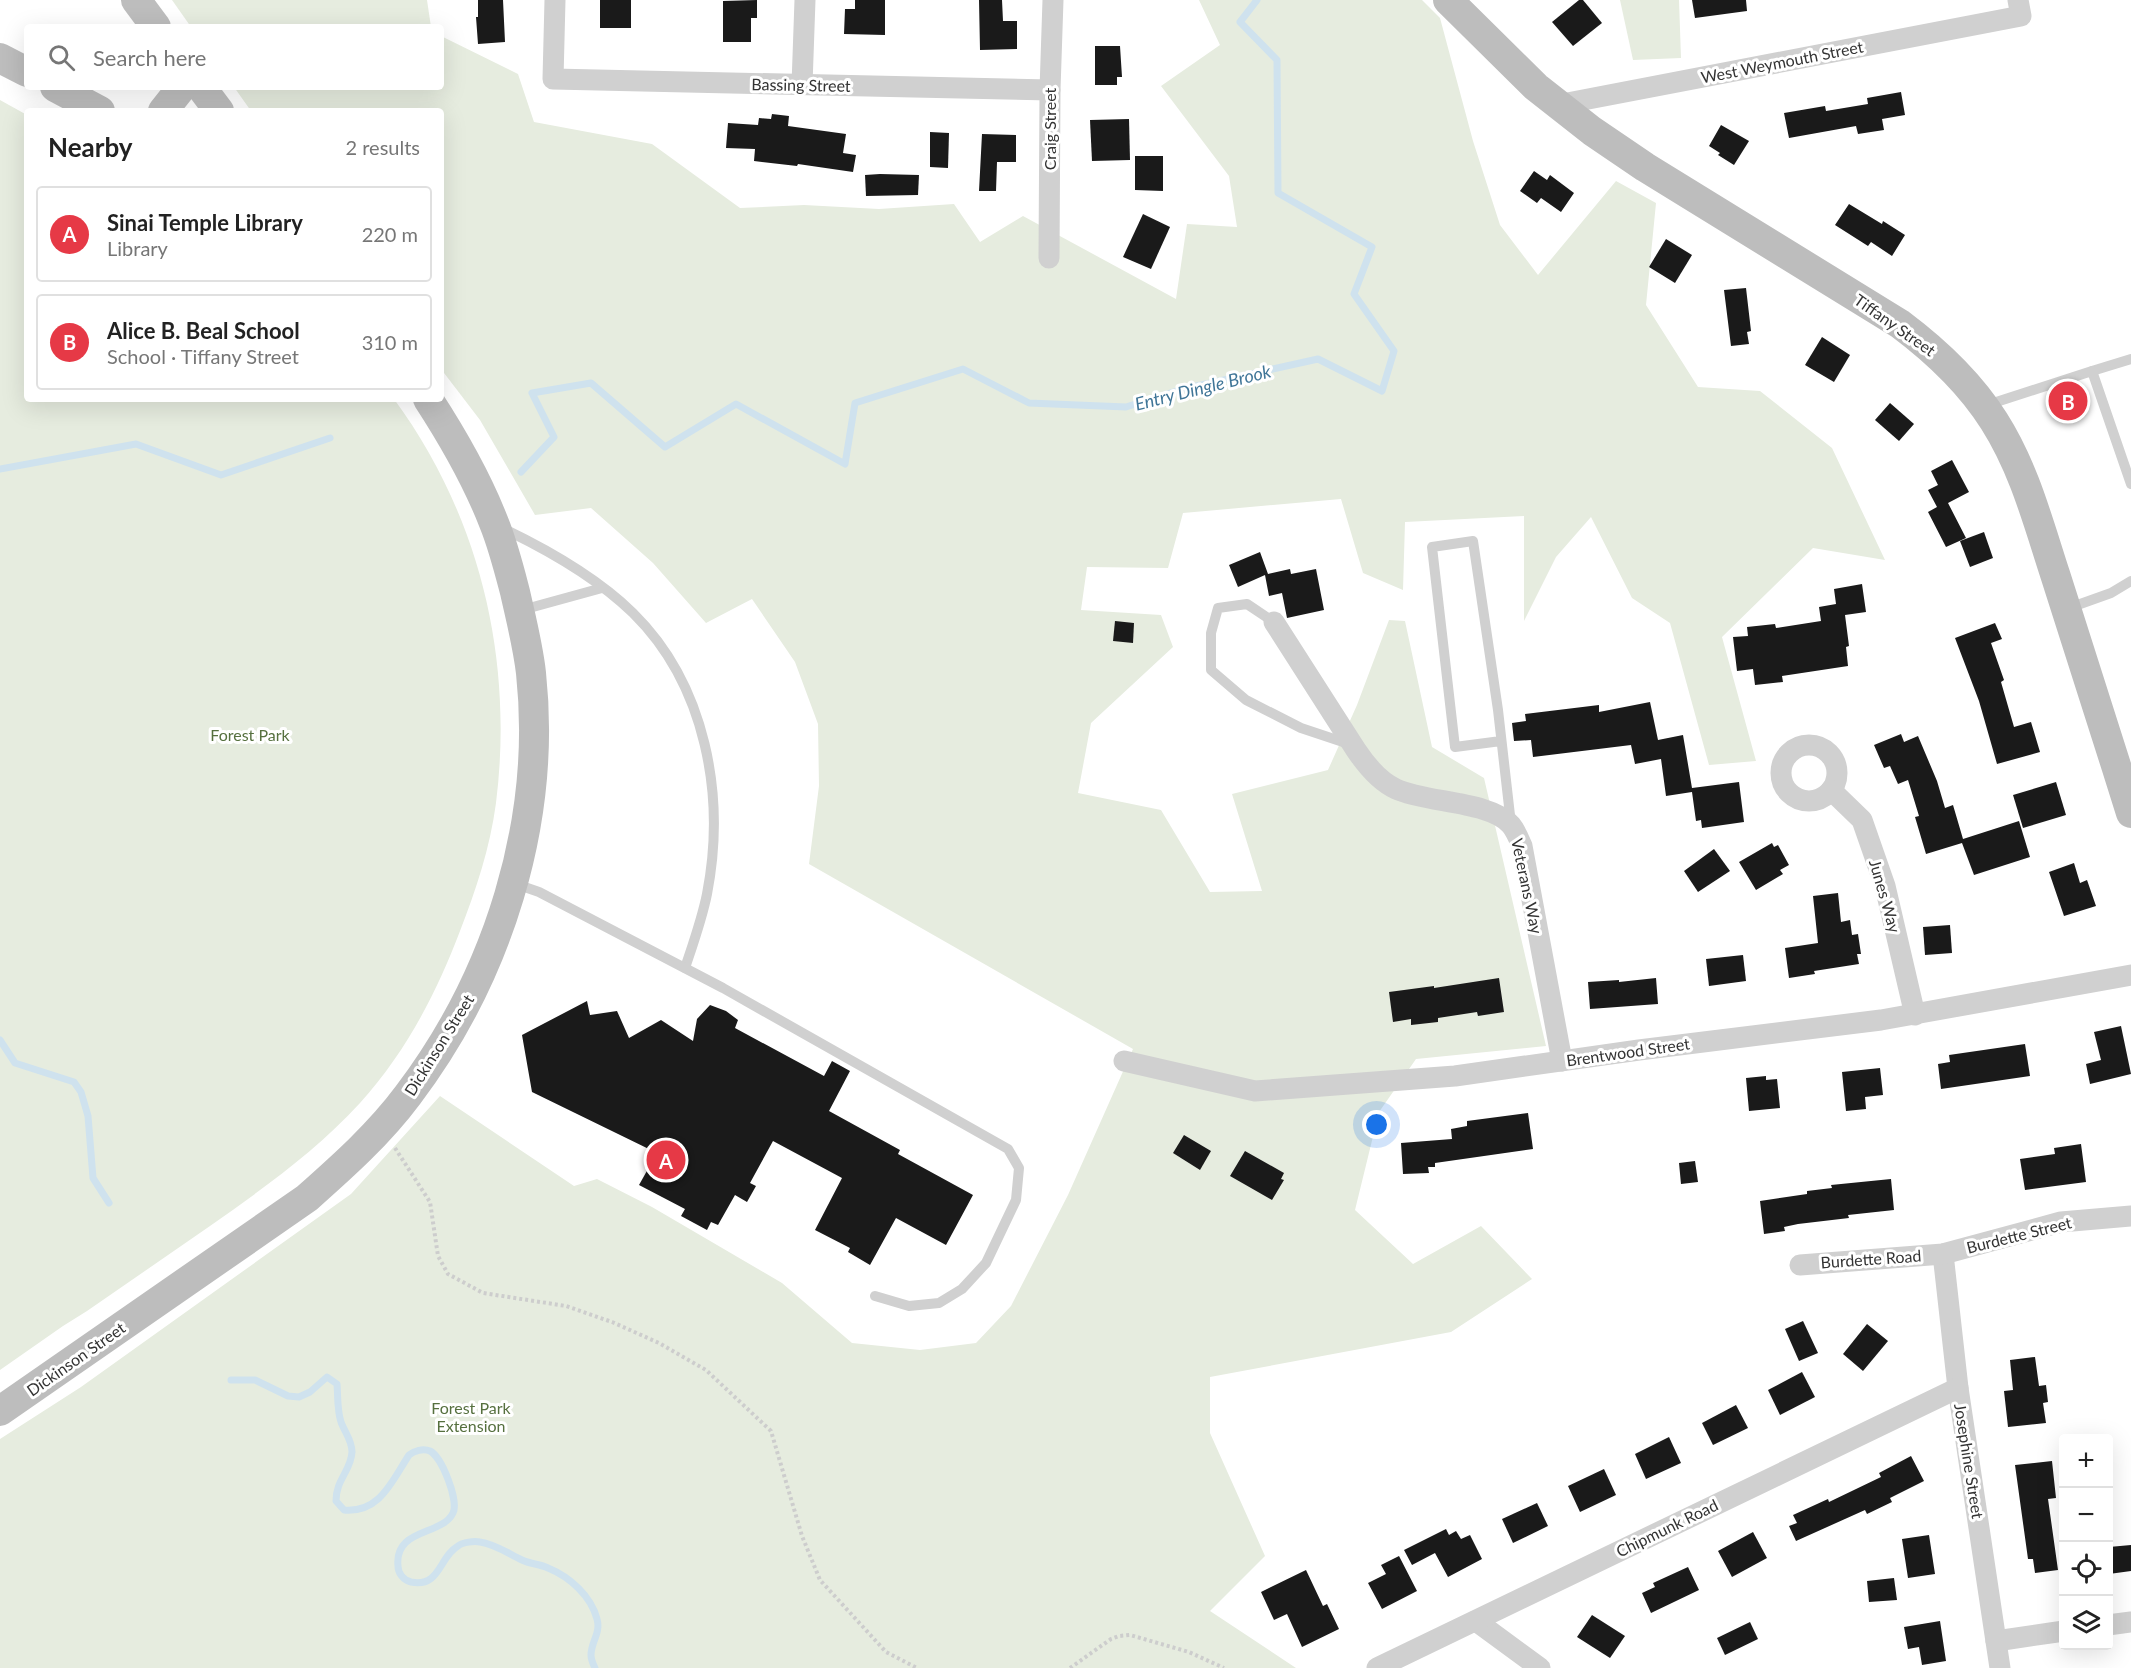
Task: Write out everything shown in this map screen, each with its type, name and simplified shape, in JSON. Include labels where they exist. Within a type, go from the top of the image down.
[{"type":"main road","points":[[136,0],[154,24]]},
{"type":"main road","name":"Tiffany Street","points":[[1448,0],[1557,105],[1636,161],[1900,324],[1937,353],[1984,406],[2001,433],[2031,500],[2131,813]]},
{"type":"main road","points":[[0,58],[24,70]]},
{"type":"main road","points":[[61,90],[94,108]]},
{"type":"main road","points":[[165,108],[180,90]]},
{"type":"main road","points":[[203,90],[217,108]]},
{"type":"main road","name":"Dickinson Street","points":[[0,1411],[307,1198],[349,1161],[381,1128],[429,1066],[462,1012],[487,959],[513,882],[522,842],[528,799],[532,737],[531,673],[504,549],[471,470],[430,402]]},
{"type":"street","name":"Bassing Street","points":[[555,0],[553,79],[1050,90]]},
{"type":"street","points":[[802,85],[805,0]]},
{"type":"street","name":"Craig Street","points":[[1049,258],[1053,0]]},
{"type":"street","name":"West Weymouth Street","points":[[1557,105],[2021,16],[2018,0]]},
{"type":"street","name":"Veterans Way","points":[[1274,622],[1366,764],[1394,788],[1410,795],[1483,810],[1511,824],[1522,846],[1562,1061]]},
{"type":"street","name":"Junes Way","points":[[1832,790],[1862,820],[1885,886],[1915,1015]]},
{"type":"street","name":"Brentwood Street","points":[[1124,1061],[1255,1091],[1455,1076],[1915,1015],[2131,975]]},
{"type":"street","name":"Burdette Street","points":[[1942,1254],[2061,1222],[2131,1216]]},
{"type":"street","name":"Burdette Road","points":[[1800,1265],[1942,1254]]},
{"type":"street","name":"Josephine Street","points":[[1942,1254],[1958,1388],[2000,1668]]},
{"type":"street","name":"Chipmunk Road","points":[[1377,1668],[1958,1388]]},
{"type":"street","points":[[1476,1621],[1540,1668]]},
{"type":"street","points":[[2113,1624],[2131,1622]]},
{"type":"street","points":[[1996,1641],[2059,1632]]},
{"type":"lane","points":[[1984,406],[2131,359]]},
{"type":"lane","points":[[2092,371],[2131,484]]},
{"type":"lane","points":[[495,525],[579,570],[634,614],[675,668],[687,690],[700,724],[713,797],[711,870],[685,968]]},
{"type":"lane","points":[[1501,741],[1455,747],[1432,547],[1473,541],[1501,741],[1511,824]]},
{"type":"lane","points":[[2066,609],[2111,593],[2131,581]]},
{"type":"lane","points":[[519,611],[602,588]]},
{"type":"lane","points":[[1274,622],[1247,604],[1218,608],[1211,633],[1211,670],[1246,700],[1301,728],[1353,745]]},
{"type":"lane","points":[[513,882],[539,892],[685,968],[1008,1149],[1019,1168],[1016,1200],[986,1263],[962,1289],[939,1303],[909,1306],[875,1296]]},
{"type":"path","points":[[381,1128],[430,1202],[438,1256],[448,1274],[483,1293],[566,1306],[612,1322],[659,1343],[706,1370],[771,1431],[802,1536],[820,1580],[886,1652],[917,1668]]},
{"type":"path","points":[[1070,1668],[1111,1639],[1130,1635],[1189,1652],[1224,1668]]},
{"type":"green space","points":[[172,0],[427,0],[431,24],[189,24]]},
{"type":"green space","name":"Forest Park Extension","points":[[1199,0],[1422,0],[1440,18],[1473,141],[1500,225],[1538,275],[1616,181],[1656,203],[1646,305],[1698,387],[1760,391],[1832,448],[1885,560],[1813,548],[1722,637],[1756,761],[1709,765],[1670,623],[1632,598],[1591,517],[1556,557],[1524,621],[1524,516],[1405,522],[1403,590],[1363,573],[1341,499],[1183,513],[1168,568],[1087,567],[1081,610],[1161,615],[1173,647],[1091,723],[1078,793],[1161,810],[1210,892],[1262,891],[1232,794],[1328,770],[1357,705],[1389,620],[1405,621],[1432,747],[1484,778],[1546,1046],[1416,1059],[1379,1112],[1355,1210],[1413,1264],[1481,1226],[1532,1279],[1451,1332],[1210,1377],[1210,1433],[1265,1556],[1210,1611],[1296,1668],[0,1668],[0,1439],[81,1387],[351,1194],[440,1096],[574,1186],[597,1179],[652,1207],[782,1283],[852,1343],[920,1350],[976,1343],[1011,1306],[1068,1195],[1133,1049],[809,864],[819,786],[818,724],[795,662],[752,599],[706,623],[653,563],[591,508],[535,515],[480,420],[444,373],[444,108],[249,108],[236,90],[444,90],[444,37],[518,74],[534,122],[652,144],[740,208],[804,205],[879,209],[954,204],[980,242],[1023,216],[1176,299],[1187,224],[1237,227],[1229,176],[1161,86],[1220,45]]},
{"type":"green space","points":[[1620,0],[1679,0],[1681,58],[1633,60]]},
{"type":"green space","name":"Forest Park","points":[[0,100],[24,113],[24,402],[396,402],[424,444],[449,491],[469,540],[484,591],[494,643],[500,696],[500,749],[496,803],[490,836],[466,916],[430,1000],[406,1043],[377,1084],[326,1137],[270,1183],[0,1370]]},
{"type":"building","points":[[478,0],[503,0],[505,42],[478,44],[476,17],[478,17]]},
{"type":"building","points":[[600,0],[631,0],[631,28],[600,28]]},
{"type":"building","points":[[757,0],[757,18],[751,18],[751,42],[723,42],[723,1]]},
{"type":"building","points":[[855,0],[885,0],[885,35],[844,34],[845,9],[855,9]]},
{"type":"building","points":[[979,0],[1002,0],[1003,21],[1017,21],[1017,49],[980,50]]},
{"type":"building","points":[[1579,0],[1583,0],[1602,23],[1573,46],[1552,22]]},
{"type":"building","points":[[1692,0],[1746,0],[1747,11],[1695,18]]},
{"type":"building","points":[[1095,46],[1120,46],[1122,77],[1117,77],[1117,85],[1095,85]]},
{"type":"building","points":[[1901,92],[1905,115],[1882,119],[1884,130],[1858,134],[1856,126],[1789,138],[1784,113],[1825,106],[1826,111],[1868,104],[1867,98]]},
{"type":"building","points":[[772,114],[789,116],[788,126],[846,134],[843,153],[856,155],[853,172],[798,164],[797,166],[754,161],[755,149],[726,148],[728,123],[758,125],[759,118],[771,119]]},
{"type":"building","points":[[1129,119],[1130,160],[1092,161],[1090,120]]},
{"type":"building","points":[[1721,125],[1749,141],[1734,165],[1709,146]]},
{"type":"building","points":[[930,132],[949,133],[948,168],[930,167]]},
{"type":"building","points":[[982,134],[1016,135],[1016,162],[997,162],[996,191],[979,191]]},
{"type":"building","points":[[1135,156],[1163,156],[1163,191],[1135,190]]},
{"type":"building","points":[[1534,171],[1547,180],[1550,175],[1574,193],[1561,212],[1541,198],[1537,203],[1520,191]]},
{"type":"building","points":[[865,175],[919,175],[918,195],[866,196]]},
{"type":"building","points":[[1849,204],[1905,235],[1892,256],[1871,242],[1868,246],[1835,225]]},
{"type":"building","points":[[1143,214],[1170,227],[1151,269],[1123,257]]},
{"type":"building","points":[[1666,239],[1692,255],[1675,283],[1649,267]]},
{"type":"building","points":[[1746,288],[1751,331],[1747,332],[1749,344],[1731,346],[1724,290]]},
{"type":"building","points":[[1822,337],[1850,355],[1834,382],[1805,365]]},
{"type":"building","points":[[1890,403],[1914,424],[1899,441],[1875,420]]},
{"type":"building","points":[[1952,460],[1969,492],[1948,503],[1966,538],[1946,547],[1928,512],[1937,507],[1928,490],[1938,485],[1931,471]]},
{"type":"building","points":[[1984,532],[1993,558],[1970,567],[1960,541]]},
{"type":"building","points":[[1260,552],[1268,574],[1290,569],[1291,574],[1316,569],[1324,610],[1287,618],[1282,593],[1269,596],[1265,575],[1238,587],[1229,565]]},
{"type":"building","points":[[1862,584],[1866,612],[1845,615],[1849,646],[1846,647],[1848,666],[1782,676],[1783,682],[1755,685],[1753,669],[1737,671],[1733,637],[1748,636],[1747,627],[1775,624],[1776,628],[1821,621],[1819,607],[1836,604],[1834,589]]},
{"type":"building","points":[[1115,621],[1134,623],[1133,643],[1113,641]]},
{"type":"building","points":[[1995,623],[2002,639],[1991,643],[2004,680],[2001,682],[2014,727],[2031,722],[2040,752],[1997,764],[1979,701],[1955,638]]},
{"type":"building","points":[[1650,702],[1658,740],[1683,735],[1692,788],[1739,782],[1744,822],[1702,828],[1701,820],[1696,821],[1692,792],[1666,796],[1661,759],[1635,764],[1631,745],[1533,757],[1531,740],[1514,741],[1512,723],[1526,721],[1525,714],[1599,705],[1599,712]]},
{"type":"building","points":[[1901,734],[1904,742],[1918,736],[1937,781],[1945,808],[1953,805],[1963,839],[2019,821],[2030,857],[1974,875],[1962,843],[1926,854],[1915,817],[1919,816],[1908,780],[1898,784],[1890,766],[1884,768],[1874,745]]},
{"type":"building","points":[[2056,782],[2066,815],[2023,828],[2013,795]]},
{"type":"building","points":[[1772,843],[1774,847],[1778,845],[1789,865],[1780,870],[1783,874],[1756,890],[1739,862]]},
{"type":"building","points":[[1714,849],[1730,871],[1698,892],[1684,871]]},
{"type":"building","points":[[2074,863],[2080,883],[2087,880],[2096,906],[2064,916],[2049,872]]},
{"type":"building","points":[[1838,893],[1841,922],[1850,920],[1852,935],[1858,934],[1861,954],[1857,954],[1859,964],[1814,971],[1815,974],[1789,978],[1785,948],[1818,943],[1813,896]]},
{"type":"building","points":[[1950,925],[1952,953],[1925,955],[1923,927]]},
{"type":"building","points":[[1743,955],[1746,981],[1709,986],[1706,959]]},
{"type":"building","points":[[1499,978],[1504,1012],[1478,1016],[1477,1012],[1438,1018],[1438,1022],[1411,1025],[1411,1019],[1393,1022],[1389,992]]},
{"type":"building","points":[[1656,978],[1658,1004],[1590,1009],[1588,982],[1619,980],[1619,982]]},
{"type":"building","points":[[587,1001],[590,1015],[617,1011],[629,1038],[661,1020],[693,1041],[697,1019],[710,1005],[726,1011],[738,1020],[735,1028],[824,1076],[832,1061],[850,1071],[829,1111],[900,1150],[898,1154],[973,1195],[946,1245],[896,1218],[870,1265],[848,1252],[850,1248],[815,1230],[842,1178],[773,1141],[750,1183],[756,1186],[747,1202],[735,1195],[718,1225],[711,1222],[707,1230],[681,1216],[685,1209],[639,1185],[657,1153],[532,1092],[522,1035]]},
{"type":"building","points":[[2121,1026],[2131,1074],[2090,1084],[2086,1064],[2101,1060],[2094,1032]]},
{"type":"building","points":[[2025,1044],[2030,1076],[1941,1089],[1938,1064],[1950,1062],[1949,1055]]},
{"type":"building","points":[[1880,1068],[1883,1095],[1865,1097],[1866,1109],[1846,1111],[1842,1072]]},
{"type":"building","points":[[1766,1076],[1766,1080],[1777,1079],[1780,1108],[1749,1111],[1746,1078]]},
{"type":"building","points":[[1528,1113],[1533,1149],[1435,1163],[1435,1167],[1428,1167],[1429,1173],[1403,1174],[1401,1143],[1452,1139],[1451,1129],[1467,1126],[1467,1121]]},
{"type":"building","points":[[1184,1135],[1211,1151],[1200,1170],[1173,1153]]},
{"type":"building","points":[[2081,1144],[2086,1182],[2025,1190],[2020,1159],[2055,1154],[2054,1148]]},
{"type":"building","points":[[1245,1151],[1284,1173],[1281,1179],[1284,1180],[1272,1200],[1230,1176]]},
{"type":"building","points":[[1695,1161],[1698,1182],[1681,1184],[1679,1163]]},
{"type":"building","points":[[1891,1179],[1894,1210],[1798,1224],[1784,1227],[1785,1231],[1764,1234],[1760,1201],[1807,1194],[1807,1191],[1832,1188],[1831,1185]]},
{"type":"building","points":[[1803,1321],[1818,1353],[1799,1361],[1785,1329]]},
{"type":"building","points":[[1867,1324],[1888,1341],[1863,1371],[1843,1354]]},
{"type":"building","points":[[2035,1357],[2039,1386],[2046,1385],[2048,1402],[2043,1403],[2046,1423],[2008,1427],[2004,1391],[2013,1390],[2010,1360]]},
{"type":"building","points":[[1802,1372],[1815,1397],[1780,1415],[1768,1390]]},
{"type":"building","points":[[1736,1405],[1748,1428],[1713,1445],[1702,1423]]},
{"type":"building","points":[[1669,1437],[1681,1463],[1646,1479],[1635,1454]]},
{"type":"building","points":[[1911,1456],[1924,1481],[1890,1498],[1892,1502],[1867,1514],[1865,1510],[1796,1541],[1789,1526],[1797,1523],[1793,1515],[1828,1499],[1829,1502],[1881,1477],[1879,1473]]},
{"type":"building","points":[[2052,1461],[2056,1498],[2048,1499],[2058,1570],[2035,1573],[2033,1559],[2028,1559],[2015,1465]]},
{"type":"building","points":[[1604,1469],[1616,1495],[1580,1512],[1568,1486]]},
{"type":"building","points":[[1537,1503],[1548,1526],[1513,1543],[1502,1519]]},
{"type":"building","points":[[1446,1529],[1449,1535],[1456,1531],[1461,1539],[1470,1535],[1482,1559],[1448,1577],[1435,1553],[1412,1565],[1404,1550]]},
{"type":"building","points":[[1753,1532],[1767,1558],[1732,1577],[1718,1551]]},
{"type":"building","points":[[1929,1535],[1935,1574],[1908,1578],[1902,1539]]},
{"type":"building","points":[[2131,1545],[2131,1571],[2113,1573],[2113,1547]]},
{"type":"building","points":[[1399,1556],[1417,1591],[1382,1609],[1368,1583],[1386,1574],[1381,1565]]},
{"type":"building","points":[[1688,1567],[1699,1590],[1651,1613],[1642,1593],[1655,1587],[1653,1583]]},
{"type":"building","points":[[1306,1570],[1323,1606],[1327,1604],[1339,1629],[1302,1647],[1287,1614],[1274,1620],[1261,1592]]},
{"type":"building","points":[[1894,1578],[1897,1600],[1869,1602],[1867,1581]]},
{"type":"building","points":[[1592,1615],[1625,1636],[1610,1658],[1577,1637]]},
{"type":"building","points":[[1940,1621],[1946,1661],[1922,1665],[1919,1647],[1908,1649],[1904,1627]]},
{"type":"building","points":[[1750,1622],[1758,1639],[1725,1655],[1717,1638]]},
{"type":"waterway","name":"Entry Dingle Brook","points":[[521,472],[554,437],[532,393],[591,383],[665,447],[736,404],[845,464],[855,403],[963,369],[1029,403],[1126,407],[1183,389],[1318,359],[1382,391],[1394,351],[1354,294],[1372,247],[1278,193],[1277,60],[1240,22],[1257,0]]},
{"type":"waterway","name":"Entry Dingle Brook","points":[[0,469],[136,444],[221,475],[330,438]]},
{"type":"waterway","points":[[0,1040],[15,1063],[74,1082],[81,1092],[88,1116],[93,1178],[109,1203]]},
{"type":"waterway","points":[[231,1380],[255,1380],[288,1396],[299,1397],[310,1392],[327,1377],[337,1384],[340,1417],[352,1448],[351,1459],[337,1493],[336,1501],[344,1510],[356,1510],[376,1501],[390,1485],[409,1455],[419,1450],[430,1451],[440,1462],[452,1490],[453,1513],[439,1526],[403,1545],[399,1554],[398,1566],[401,1576],[411,1582],[421,1583],[428,1580],[434,1576],[452,1551],[469,1542],[491,1545],[556,1572],[572,1582],[585,1595],[594,1611],[598,1624],[591,1655],[595,1668]]},
{"type":"place","name":"Alice B. Beal School","points":[[2068,401]]},
{"type":"place","name":"Sinai Temple Library","points":[[666,1160]]}]
